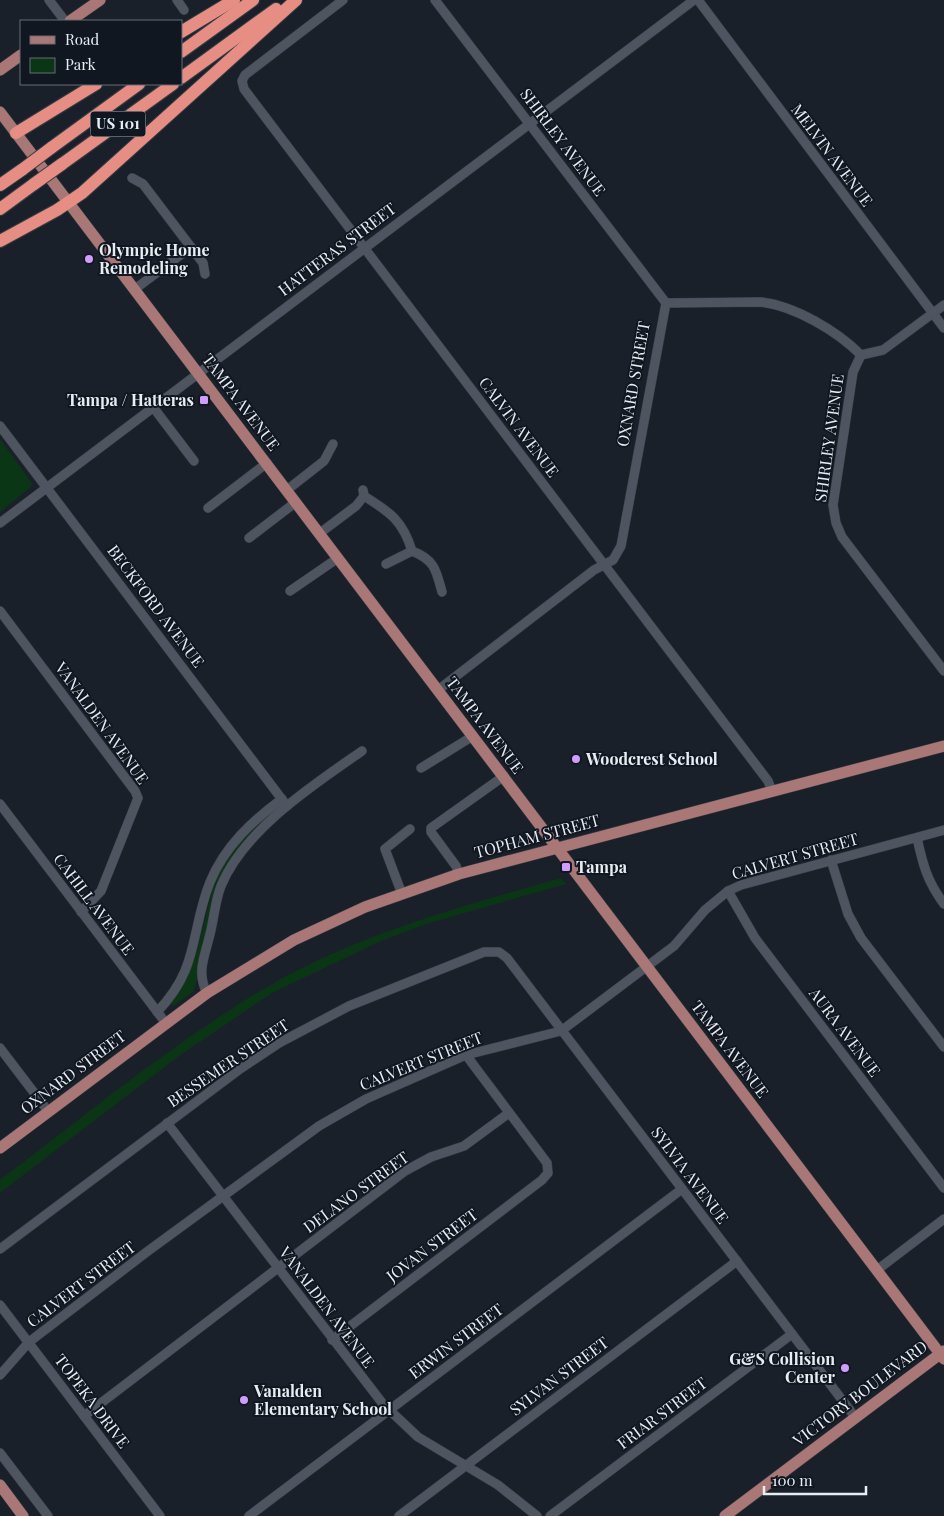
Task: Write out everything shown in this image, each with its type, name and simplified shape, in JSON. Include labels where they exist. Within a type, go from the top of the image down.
[{"type":"highway","points":[[182,31],[234,0]]},
{"type":"highway","points":[[182,51],[253,0]]},
{"type":"highway","points":[[182,77],[289,0]]},
{"type":"highway","points":[[0,241],[70,203],[296,0]]},
{"type":"highway","points":[[16,133],[94,85]]},
{"type":"highway","name":"US 101","points":[[0,185],[138,85]]},
{"type":"highway","name":"US 101","points":[[0,209],[172,85]]},
{"type":"main road","points":[[71,20],[100,0]]},
{"type":"main road","points":[[0,70],[20,56]]},
{"type":"main road","name":"TAMPA AVENUE","points":[[0,112],[943,1355]]},
{"type":"main road","name":"TOPHAM STREET","points":[[165,1022],[207,993],[294,940],[338,919],[402,894],[459,874],[944,746]]},
{"type":"main road","name":"OXNARD STREET","points":[[0,1148],[165,1022]]},
{"type":"main road","name":"VICTORY BOULEVARD","points":[[725,1516],[856,1417],[943,1355]]},
{"type":"main road","points":[[0,1485],[23,1516]]},
{"type":"street","points":[[49,0],[64,20]]},
{"type":"street","points":[[177,0],[184,10]]},
{"type":"street","name":"CALVIN AVENUE","points":[[343,0],[245,75],[242,82],[244,89],[768,781],[772,791]]},
{"type":"street","name":"SHIRLEY AVENUE","points":[[435,0],[666,303]]},
{"type":"street","name":"HATTERAS STREET","points":[[0,523],[694,0]]},
{"type":"street","name":"MELVIN AVENUE","points":[[698,0],[944,328]]},
{"type":"street","points":[[132,178],[143,184],[191,247],[203,263],[205,274]]},
{"type":"street","points":[[135,289],[191,247]]},
{"type":"street","name":"OXNARD STREET","points":[[438,690],[594,570],[613,560],[621,546],[666,303],[761,302],[775,304],[836,334],[861,355]]},
{"type":"street","points":[[861,355],[882,350],[944,306]]},
{"type":"street","name":"SHIRLEY AVENUE","points":[[861,355],[853,372],[838,466],[833,505],[836,524],[842,537],[944,671]]},
{"type":"street","points":[[153,407],[194,461]]},
{"type":"street","name":"BECKFORD AVENUE","points":[[0,426],[285,803]]},
{"type":"street","points":[[287,490],[324,461],[334,444]]},
{"type":"street","points":[[208,508],[267,463]]},
{"type":"street","points":[[320,533],[356,506],[364,493],[396,518],[404,528],[412,551],[430,560],[436,570],[442,592]]},
{"type":"street","points":[[249,538],[296,502]]},
{"type":"street","points":[[386,564],[412,551]]},
{"type":"street","points":[[290,591],[338,558]]},
{"type":"street","name":"VANALDEN AVENUE","points":[[0,612],[135,791],[138,798],[101,891],[81,912]]},
{"type":"street","points":[[421,768],[473,736]]},
{"type":"street","points":[[157,1012],[176,989],[186,970],[210,884],[224,855],[254,820],[285,803],[362,751]]},
{"type":"street","points":[[459,874],[456,866],[430,832],[431,828],[504,776]]},
{"type":"street","points":[[207,993],[200,977],[221,887],[233,863],[245,847],[285,803]]},
{"type":"street","name":"CAHILL AVENUE","points":[[0,804],[165,1022]]},
{"type":"street","points":[[402,894],[385,849],[410,829]]},
{"type":"street","name":"CALVERT STREET","points":[[0,1375],[29,1342],[223,1196],[334,1117],[366,1099],[466,1055],[561,1030],[678,942],[705,910],[728,891],[741,885],[944,830]]},
{"type":"street","points":[[917,838],[925,874],[944,904]]},
{"type":"street","points":[[831,860],[848,914],[861,938],[944,1047]]},
{"type":"street","name":"AURA AVENUE","points":[[728,891],[755,938],[944,1188]]},
{"type":"street","name":"BESSEMER STREET","points":[[0,1249],[248,1064],[314,1024],[349,1006],[484,952],[499,952]]},
{"type":"street","name":"SYLVIA AVENUE","points":[[499,952],[507,958],[856,1417]]},
{"type":"street","points":[[0,1048],[48,1111]]},
{"type":"street","points":[[466,1055],[509,1113]]},
{"type":"street","name":"JOVAN STREET","points":[[332,1340],[542,1180],[548,1173],[547,1163],[509,1113]]},
{"type":"street","name":"DELANO STREET","points":[[84,1416],[404,1171],[431,1158],[464,1146],[509,1113]]},
{"type":"street","name":"VANALDEN AVENUE","points":[[167,1123],[332,1340],[389,1410],[418,1437],[506,1491],[537,1516]]},
{"type":"street","name":"ERWIN STREET","points":[[249,1516],[682,1189]]},
{"type":"street","points":[[877,1270],[944,1219]]},
{"type":"street","name":"SYLVAN STREET","points":[[399,1516],[737,1261]]},
{"type":"street","name":"TOPEKA DRIVE","points":[[0,1305],[160,1516]]},
{"type":"street","name":"FRIAR STREET","points":[[550,1516],[792,1334]]},
{"type":"street","points":[[0,1453],[48,1516]]},
{"type":"green space","points":[[0,439],[33,485],[0,512]]},
{"type":"green space","points":[[274,810],[276,811],[234,858],[193,992],[173,1006],[171,1003],[196,956],[212,892],[220,870],[241,839]]},
{"type":"green space","points":[[561,878],[566,884],[426,924],[379,942],[272,993],[179,1056],[0,1193],[0,1180],[164,1055],[267,987],[302,968],[373,937],[448,911]]},
{"type":"place","name":"Olympic Home Remodeling","points":[[89,259]]},
{"type":"place","name":"Tampa / Hatteras","points":[[204,400]]},
{"type":"place","name":"Woodcrest School","points":[[576,759]]},
{"type":"place","name":"Tampa","points":[[566,867]]},
{"type":"place","name":"G&S Collision Center","points":[[845,1368]]},
{"type":"place","name":"Vanalden Elementary School","points":[[244,1400]]}]
